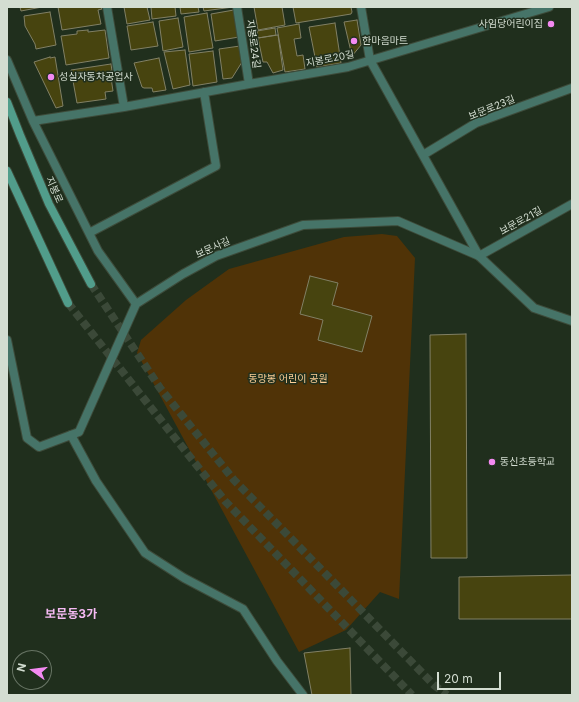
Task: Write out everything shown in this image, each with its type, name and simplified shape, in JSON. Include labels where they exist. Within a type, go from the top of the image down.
[{"type":"main road","name":"지봉로","points":[[7,102],[49,204],[91,284]]},
{"type":"main road","points":[[7,171],[68,303]]},
{"type":"street","points":[[107,7],[124,107]]},
{"type":"street","name":"지봉로24길","points":[[237,7],[248,84]]},
{"type":"street","points":[[361,7],[370,60],[479,256]]},
{"type":"street","name":"지봉로20길","points":[[33,121],[124,107],[348,67],[530,10],[549,7]]},
{"type":"street","points":[[7,60],[33,121],[98,251],[136,304],[79,432],[39,447],[27,438],[7,340]]},
{"type":"street","name":"보문로23길","points":[[423,155],[476,123],[572,88]]},
{"type":"street","points":[[89,233],[216,166],[204,92]]},
{"type":"street","name":"보문로21길","points":[[479,256],[572,204]]},
{"type":"street","name":"보문사길","points":[[136,304],[183,274],[216,256],[303,225],[398,221],[479,256],[534,308],[572,321]]},
{"type":"street","points":[[70,435],[96,481],[145,553],[184,578],[243,609],[277,661],[303,695]]},
{"type":"green space","name":"동망봉 어린이 공원","points":[[382,234],[397,236],[415,258],[399,599],[380,592],[346,630],[299,652],[137,353],[141,340],[186,300],[229,269],[344,237]]},
{"type":"building","points":[[20,7],[42,7],[21,11]]},
{"type":"building","points":[[58,7],[101,7],[102,9],[98,10],[101,24],[62,30]]},
{"type":"building","points":[[124,7],[147,7],[150,20],[127,24]]},
{"type":"building","points":[[151,7],[175,7],[176,16],[152,19]]},
{"type":"building","points":[[180,7],[198,7],[199,12],[181,14]]},
{"type":"building","points":[[203,7],[233,7],[204,11]]},
{"type":"building","points":[[254,7],[282,7],[285,25],[258,30]]},
{"type":"building","points":[[293,7],[351,7],[352,12],[351,14],[296,23]]},
{"type":"building","points":[[234,10],[239,37],[215,41],[211,14]]},
{"type":"building","points":[[50,12],[56,45],[36,49],[35,44],[25,26],[24,16]]},
{"type":"building","points":[[207,13],[213,48],[189,52],[184,17]]},
{"type":"building","points":[[178,18],[183,47],[163,51],[159,21]]},
{"type":"building","points":[[357,20],[361,45],[352,56],[344,22]]},
{"type":"building","points":[[153,22],[158,46],[131,50],[127,26]]},
{"type":"building","points":[[335,23],[341,63],[317,67],[309,27]]},
{"type":"building","points":[[299,24],[301,38],[294,39],[297,56],[303,55],[305,69],[285,72],[277,28]]},
{"type":"building","points":[[275,28],[276,35],[258,38],[257,31]]},
{"type":"building","points":[[88,30],[88,32],[105,30],[109,58],[66,65],[61,36],[77,34],[77,31]]},
{"type":"building","points":[[278,35],[283,70],[273,73],[267,62],[263,62],[258,38]]},
{"type":"building","points":[[240,46],[242,62],[232,78],[223,79],[219,49]]},
{"type":"building","points":[[185,50],[190,85],[173,89],[164,52]]},
{"type":"building","points":[[213,51],[217,82],[193,86],[189,54]]},
{"type":"building","points":[[55,57],[63,106],[56,108],[34,62]]},
{"type":"building","points":[[159,58],[166,90],[153,92],[152,88],[142,87],[134,63]]},
{"type":"building","points":[[111,64],[112,71],[110,71],[113,91],[105,92],[106,99],[77,103],[71,70]]},
{"type":"building","points":[[310,276],[338,283],[332,305],[372,316],[362,352],[318,340],[323,320],[300,314]]},
{"type":"building","points":[[466,334],[467,558],[431,558],[430,335]]},
{"type":"building","points":[[572,575],[572,619],[459,619],[459,577]]},
{"type":"building","points":[[350,648],[351,695],[312,695],[304,653]]},
{"type":"tunnel","points":[[91,284],[160,388],[234,480],[434,685],[447,695]]},
{"type":"tunnel","points":[[68,303],[225,501],[412,695]]},
{"type":"place","name":"사임당어린이집","points":[[551,24]]},
{"type":"place","name":"한마음마트","points":[[354,41]]},
{"type":"place","name":"성실자동차공업사","points":[[51,77]]},
{"type":"place","name":"동신초등학교","points":[[492,462]]},
{"type":"district","name":"보문동3가","points":[[71,614]]}]
